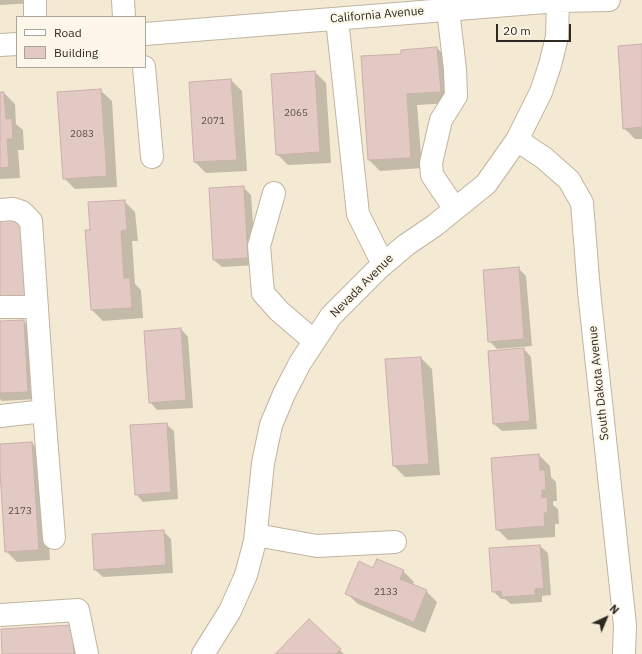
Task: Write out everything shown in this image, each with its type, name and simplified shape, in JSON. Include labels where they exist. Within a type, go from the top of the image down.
[{"type":"street","points":[[35,0],[36,16]]},
{"type":"street","points":[[123,0],[124,16]]},
{"type":"street","name":"California Avenue","points":[[146,34],[337,19],[386,7],[448,10],[558,0],[609,0]]},
{"type":"street","name":"Nevada Avenue","points":[[203,654],[230,611],[246,575],[255,542],[263,463],[271,425],[284,394],[300,363],[331,316],[384,264],[406,245],[434,226],[486,184],[517,140],[541,92],[557,38],[558,0]]},
{"type":"street","points":[[448,10],[456,69],[456,96],[441,120],[431,163],[432,175],[455,209]]},
{"type":"street","points":[[337,19],[358,214],[384,264]]},
{"type":"street","points":[[0,45],[16,44]]},
{"type":"street","points":[[144,68],[152,157]]},
{"type":"street","name":"South Dakota Avenue","points":[[517,140],[544,158],[569,180],[582,203],[590,299],[625,625],[624,654]]},
{"type":"street","points":[[274,193],[259,246],[263,293],[279,311],[314,341]]},
{"type":"street","points":[[0,210],[13,209],[22,212],[31,221],[54,538]]},
{"type":"street","points":[[0,307],[37,307]]},
{"type":"street","points":[[0,416],[44,411]]},
{"type":"street","points":[[256,535],[317,546],[395,542]]},
{"type":"street","points":[[0,614],[78,610],[87,654]]},
{"type":"building","points":[[642,44],[642,127],[623,129],[618,46]]},
{"type":"building","points":[[437,47],[441,92],[407,94],[411,158],[368,160],[361,56],[401,54],[401,50]]},
{"type":"building","points":[[315,71],[320,152],[276,155],[271,74]]},
{"type":"building","points":[[231,79],[237,160],[194,162],[189,82]]},
{"type":"building","points":[[101,89],[107,176],[63,179],[57,92]]},
{"type":"building","points":[[0,92],[4,92],[6,119],[12,118],[13,139],[7,139],[9,167],[0,168]]},
{"type":"building","points":[[244,186],[248,258],[213,260],[209,188]]},
{"type":"building","points":[[125,200],[127,230],[121,231],[124,278],[130,278],[132,308],[91,310],[85,230],[90,230],[88,202]]},
{"type":"building","points":[[21,216],[27,296],[0,298],[0,217]]},
{"type":"building","points":[[519,267],[524,339],[488,342],[483,270]]},
{"type":"building","points":[[24,320],[28,392],[0,393],[0,321]]},
{"type":"building","points":[[181,328],[186,400],[149,403],[144,331]]},
{"type":"building","points":[[524,348],[530,421],[493,424],[488,351]]},
{"type":"building","points":[[421,357],[429,464],[393,466],[385,359]]},
{"type":"building","points":[[167,423],[171,492],[135,495],[130,425]]},
{"type":"building","points":[[32,442],[39,550],[5,552],[0,472],[0,444]]},
{"type":"building","points":[[539,454],[540,470],[545,470],[546,490],[542,490],[542,498],[547,497],[548,513],[544,513],[545,526],[496,530],[491,458]]},
{"type":"building","points":[[164,530],[166,565],[94,570],[92,534]]},
{"type":"building","points":[[540,545],[544,588],[535,589],[535,595],[502,597],[501,591],[492,592],[489,548]]},
{"type":"building","points":[[377,559],[404,570],[400,579],[427,590],[414,622],[345,594],[359,561],[373,568]]},
{"type":"building","points":[[309,619],[341,649],[336,654],[275,654]]},
{"type":"building","points":[[72,625],[74,654],[2,654],[1,629]]}]
